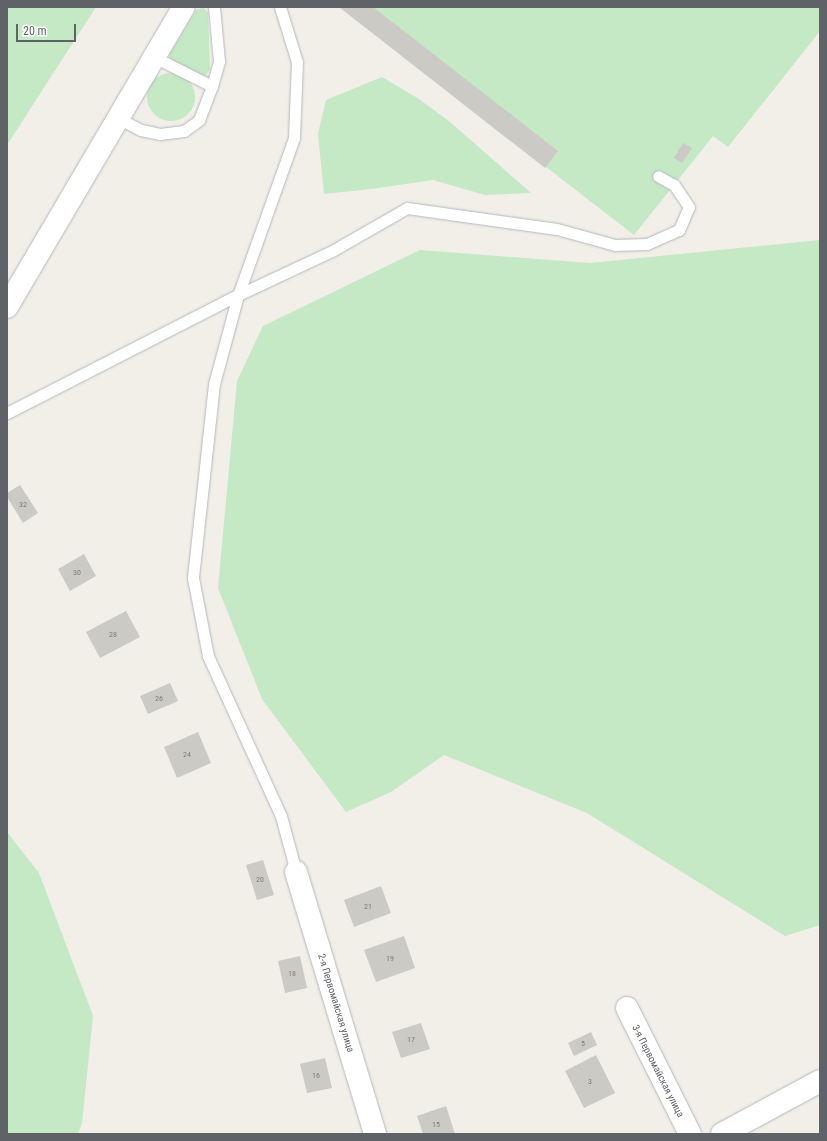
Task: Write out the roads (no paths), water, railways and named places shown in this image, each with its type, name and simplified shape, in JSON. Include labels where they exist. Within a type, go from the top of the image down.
[{"type":"street","points":[[7,307],[184,7]]},
{"type":"street","name":"2-я Первомайская улица","points":[[296,872],[375,1134]]},
{"type":"street","name":"3-я Первомайская улица","points":[[627,1008],[690,1134]]},
{"type":"street","points":[[722,1134],[820,1081]]},
{"type":"lane","points":[[118,118],[141,130],[160,134],[184,131],[199,120],[212,86],[219,61],[214,7]]},
{"type":"lane","points":[[280,7],[297,62],[294,138],[238,295],[214,384],[193,578],[208,656],[282,816],[296,872]]},
{"type":"lane","points":[[154,57],[212,86]]},
{"type":"lane","points":[[7,412],[238,295],[332,251],[407,208],[557,229],[615,245],[647,244],[680,230],[688,207],[674,185],[658,176]]}]
